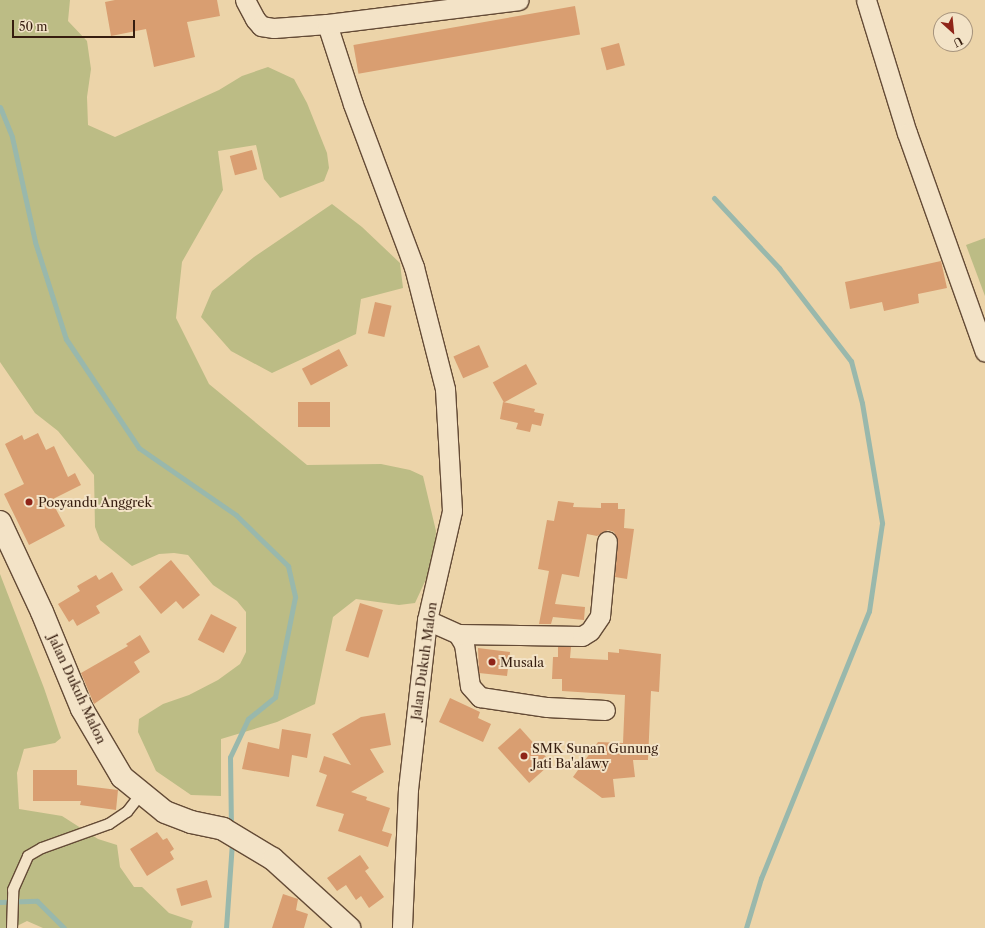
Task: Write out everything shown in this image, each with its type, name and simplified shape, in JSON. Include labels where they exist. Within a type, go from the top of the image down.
[{"type":"street","points":[[245,0],[255,19],[261,26],[274,28],[327,24],[519,0]]},
{"type":"street","points":[[866,0],[907,134],[985,352]]},
{"type":"street","name":"Jalan Dukuh Malon","points":[[327,24],[353,104],[414,267],[445,389],[452,511],[427,620],[408,789],[402,928]]},
{"type":"street","name":"Jalan Dukuh Malon","points":[[0,522],[92,728],[122,777],[165,812],[230,833],[273,859],[349,928]]},
{"type":"street","points":[[427,620],[458,634],[582,636],[590,631],[600,616],[607,541]]},
{"type":"street","points":[[458,634],[464,644],[470,686],[480,697],[547,707],[605,710]]},
{"type":"lane","points":[[12,928],[14,909],[13,890],[28,856],[42,848],[109,824],[127,812],[142,793]]},
{"type":"green space","points":[[0,0],[70,0],[68,21],[87,41],[91,69],[87,97],[88,125],[115,137],[219,90],[242,76],[268,67],[294,79],[307,103],[327,153],[329,168],[324,181],[280,198],[264,179],[256,145],[218,151],[223,190],[182,262],[176,318],[209,384],[307,465],[381,464],[410,470],[423,476],[436,531],[434,562],[415,603],[399,605],[356,599],[333,617],[315,704],[277,722],[221,739],[221,796],[191,795],[156,771],[138,732],[139,719],[163,704],[189,695],[218,680],[240,664],[246,652],[246,612],[237,601],[213,585],[188,555],[174,553],[159,554],[132,566],[100,540],[95,527],[94,475],[58,431],[35,413],[0,362]]},
{"type":"green space","points":[[332,204],[362,227],[400,263],[403,288],[361,299],[356,334],[272,373],[231,351],[201,317],[212,291],[254,257]]},
{"type":"green space","points":[[985,238],[985,296],[966,245]]},
{"type":"green space","points":[[0,574],[44,688],[61,738],[55,743],[24,749],[17,773],[19,809],[62,816],[98,839],[117,845],[120,867],[134,887],[142,887],[169,913],[193,921],[191,928],[43,928],[27,921],[13,928],[0,928]]},
{"type":"building","points":[[115,0],[217,0],[220,16],[187,22],[195,57],[154,67],[146,29],[111,36],[105,2]]},
{"type":"building","points":[[575,6],[580,35],[358,74],[353,45]]},
{"type":"building","points":[[619,43],[625,65],[607,70],[601,48]]},
{"type":"building","points":[[252,150],[257,169],[235,175],[230,156]]},
{"type":"building","points":[[941,261],[947,288],[918,294],[919,303],[884,311],[882,302],[850,309],[845,282]]},
{"type":"building","points":[[375,302],[392,306],[384,337],[368,333]]},
{"type":"building","points":[[479,345],[489,367],[463,378],[453,356]]},
{"type":"building","points":[[339,349],[348,366],[311,385],[302,369]]},
{"type":"building","points":[[526,364],[537,384],[504,403],[493,382]]},
{"type":"building","points":[[298,402],[330,402],[330,427],[298,427]]},
{"type":"building","points":[[503,402],[535,409],[534,412],[544,414],[541,426],[532,424],[530,432],[516,429],[518,423],[500,419]]},
{"type":"building","points":[[38,433],[46,450],[54,446],[68,477],[75,473],[81,485],[51,500],[65,526],[29,545],[4,494],[24,484],[5,444],[22,435],[24,440]]},
{"type":"building","points":[[558,501],[574,503],[573,507],[601,508],[601,503],[618,503],[618,509],[625,509],[624,528],[634,529],[627,579],[615,577],[618,542],[614,532],[608,530],[597,536],[587,534],[579,577],[562,574],[555,604],[585,607],[584,620],[553,617],[551,624],[539,624],[549,571],[538,569],[547,520],[554,521]]},
{"type":"building","points":[[171,560],[200,595],[183,609],[176,601],[161,614],[139,587]]},
{"type":"building","points":[[112,572],[123,590],[96,606],[100,613],[77,626],[73,619],[69,622],[58,604],[80,591],[77,586],[96,575],[99,580]]},
{"type":"building","points":[[360,603],[383,610],[368,658],[345,651]]},
{"type":"building","points":[[211,614],[237,627],[224,653],[198,640]]},
{"type":"building","points":[[140,635],[150,652],[134,662],[140,672],[94,704],[81,673],[128,646],[126,644]]},
{"type":"building","points":[[558,647],[571,647],[570,658],[608,660],[608,652],[619,653],[619,649],[661,654],[659,692],[651,691],[648,760],[633,760],[635,777],[613,779],[615,797],[602,798],[573,777],[598,742],[623,743],[625,695],[562,691],[562,679],[552,679],[553,657],[558,657]]},
{"type":"building","name":"Musala","points":[[478,648],[510,652],[507,676],[479,673]]},
{"type":"building","points":[[450,698],[480,712],[478,718],[491,724],[483,742],[439,722]]},
{"type":"building","points":[[385,713],[391,745],[370,749],[384,772],[351,792],[367,797],[366,800],[390,808],[382,831],[392,834],[388,847],[338,831],[344,814],[316,806],[327,775],[319,772],[324,756],[351,765],[332,734],[361,717]]},
{"type":"building","name":"SMK Sunan Gunung Jati Ba'alawy","points":[[520,728],[551,763],[529,783],[498,748]]},
{"type":"building","points":[[282,729],[311,734],[307,758],[292,755],[289,777],[242,769],[248,742],[279,749]]},
{"type":"building","points":[[33,770],[77,770],[77,785],[118,790],[116,810],[80,805],[81,801],[33,801]]},
{"type":"building","points":[[157,832],[163,840],[167,838],[174,849],[170,852],[174,859],[147,876],[130,849]]},
{"type":"building","points":[[360,855],[369,868],[365,871],[384,897],[369,908],[361,896],[356,900],[346,885],[337,891],[327,878]]},
{"type":"building","points":[[207,880],[212,897],[181,906],[176,889]]},
{"type":"building","points":[[283,894],[298,899],[296,910],[308,914],[304,928],[272,928]]},
{"type":"waterway","points":[[0,107],[12,137],[35,242],[66,339],[139,448],[236,515],[288,566],[295,597],[275,697],[248,719],[230,757],[231,828]]},
{"type":"waterway","points":[[714,198],[779,268],[851,361],[862,403],[882,523],[869,611],[761,878],[746,928]]},
{"type":"waterway","points":[[226,928],[232,842]]},
{"type":"waterway","points":[[0,902],[37,901],[64,928]]},
{"type":"place","name":"Posyandu Anggrek","points":[[29,502]]},
{"type":"place","name":"Musala","points":[[492,662]]},
{"type":"place","name":"SMK Sunan Gunung Jati Ba'alawy","points":[[524,756]]}]
